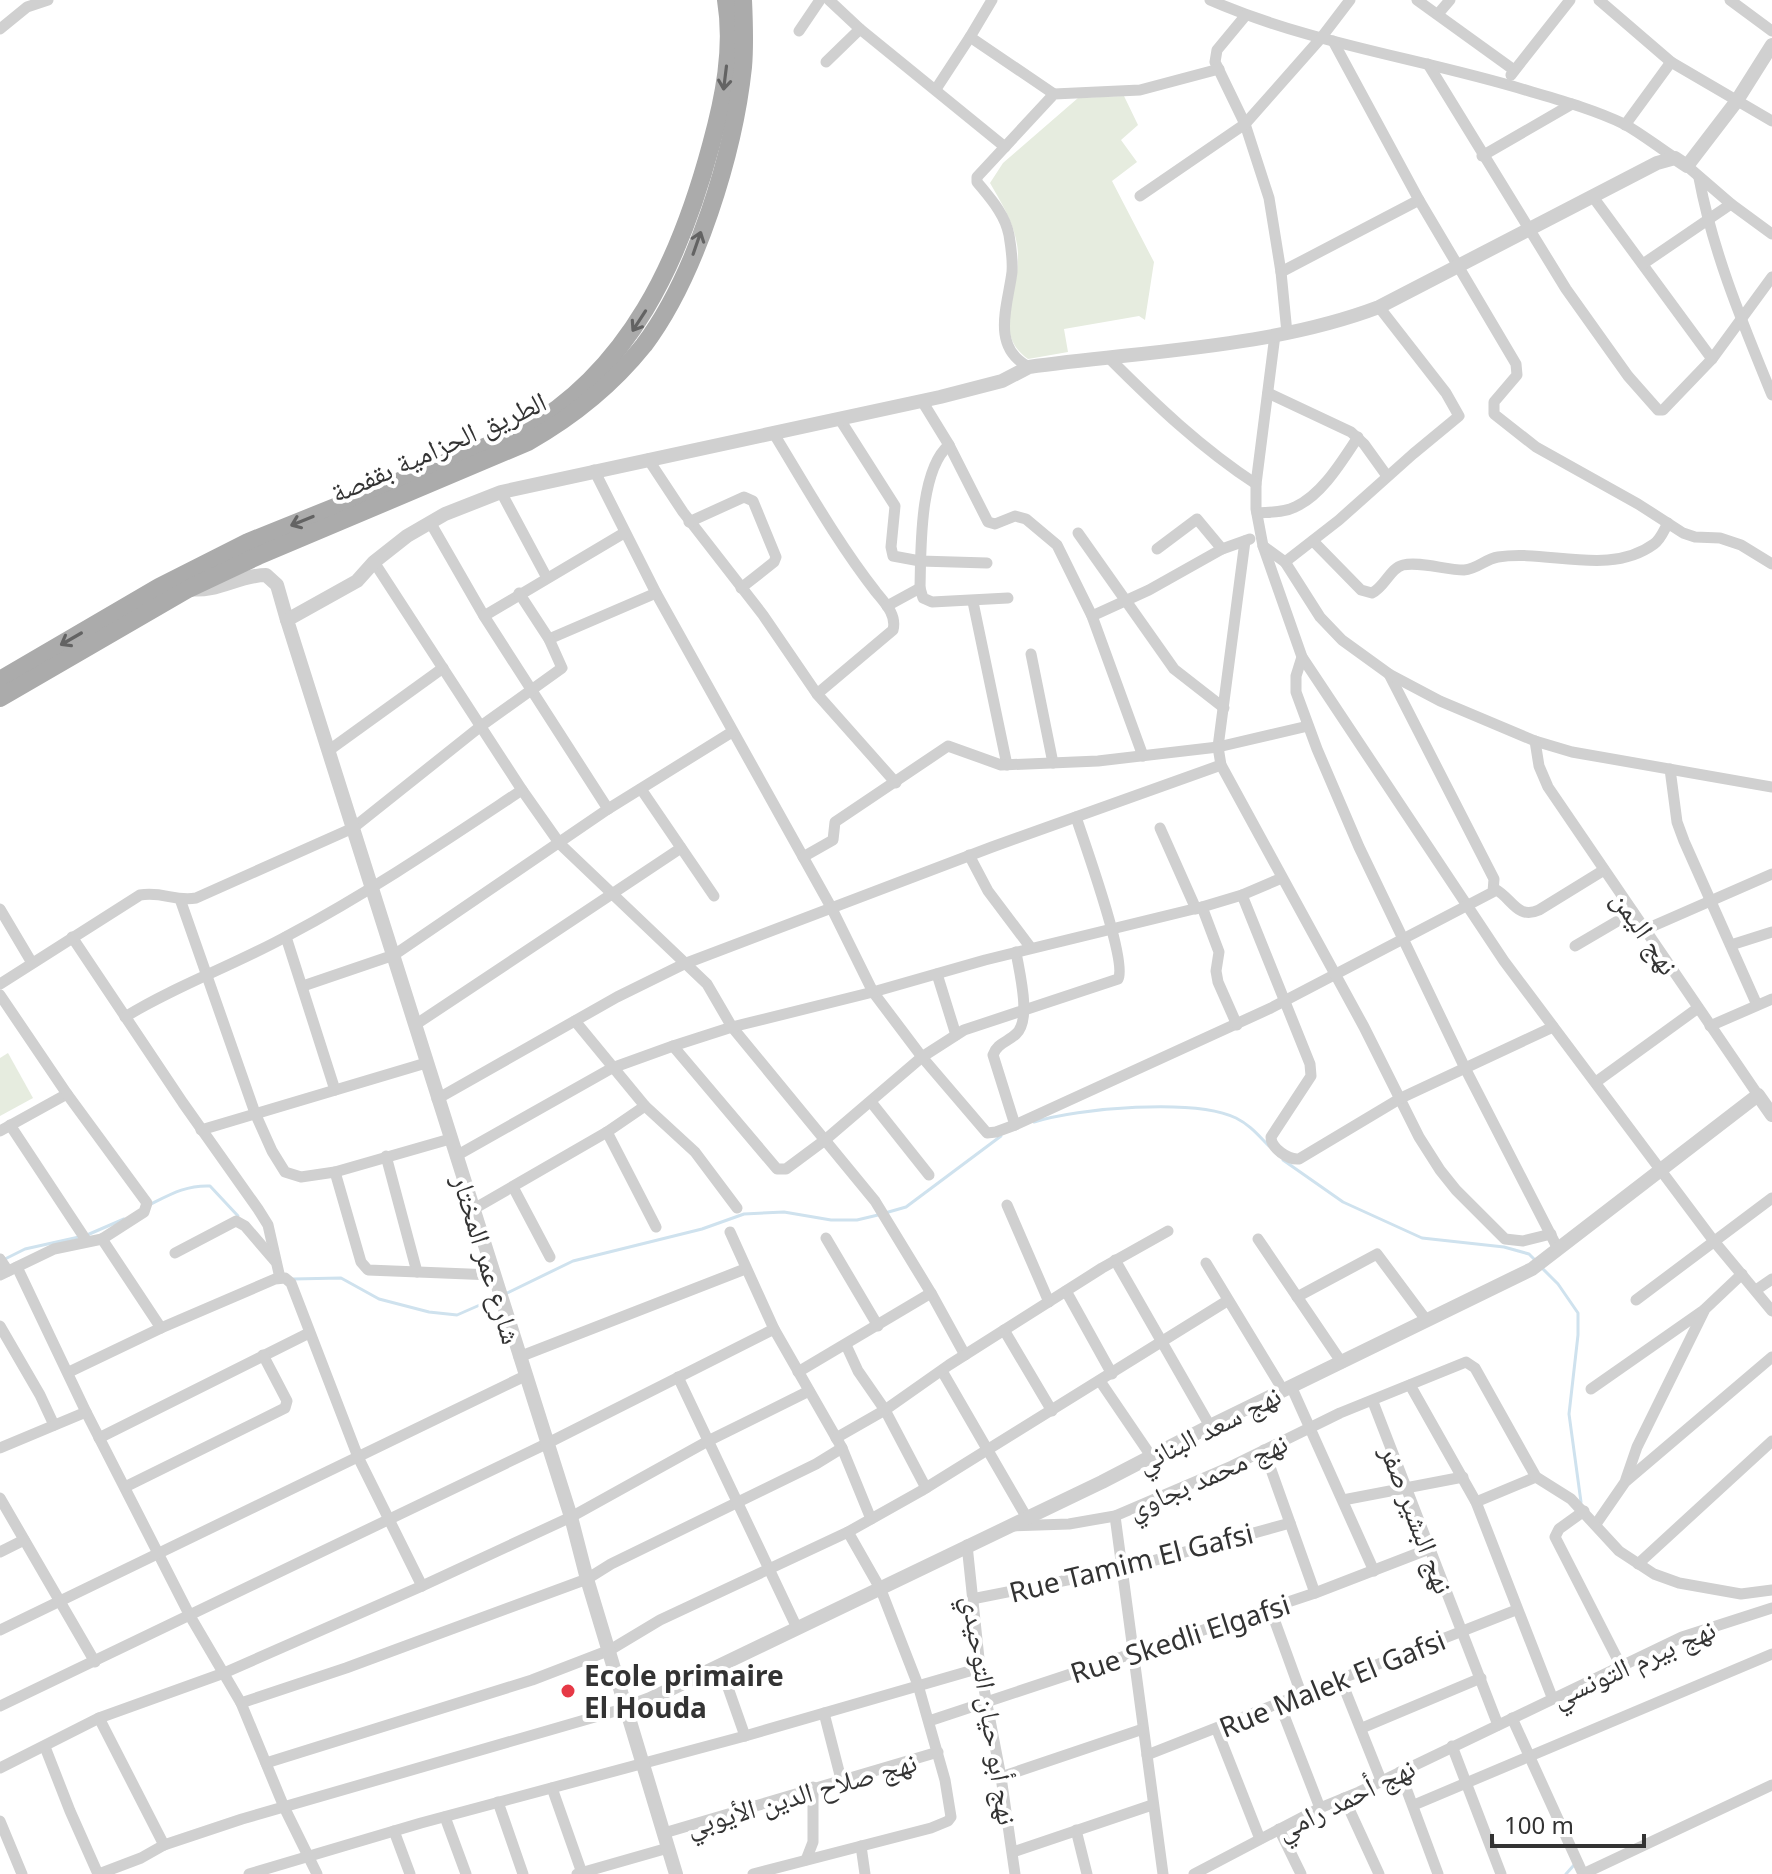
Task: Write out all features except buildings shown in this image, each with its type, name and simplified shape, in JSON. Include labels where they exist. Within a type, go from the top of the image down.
[{"type":"main road","name":"الطريق الحزامية بقفصة","points":[[0,680],[159,587],[248,542],[495,444],[546,418],[571,399],[632,332],[668,270],[699,189],[725,82],[728,45],[726,0]]},
{"type":"main road","name":"الطريق الحزامية بقفصة","points":[[0,698],[188,589],[258,556],[528,442],[573,414],[620,372],[662,318],[692,258],[714,194],[732,130],[743,66],[743,0]]},
{"type":"street","points":[[0,29],[27,7],[48,0]]},
{"type":"street","points":[[799,31],[820,0]]},
{"type":"street","points":[[829,0],[1005,147]]},
{"type":"street","points":[[936,89],[992,0]]},
{"type":"street","points":[[1210,0],[1230,4],[1246,15],[1327,39],[1505,83],[1625,125],[1681,162],[1772,234]]},
{"type":"street","points":[[1140,196],[1245,124],[1327,39],[1350,0]]},
{"type":"street","points":[[1417,0],[1514,70]]},
{"type":"street","points":[[1438,14],[1450,0]]},
{"type":"street","points":[[1505,83],[1570,0]]},
{"type":"street","points":[[1599,0],[1671,62],[1772,121]]},
{"type":"street","points":[[1730,0],[1772,31]]},
{"type":"street","points":[[1246,15],[1217,50],[1215,62],[1245,124],[1269,198],[1281,272],[1281,334],[1268,393],[1256,484],[1257,513],[1262,541],[1302,657],[1553,1027],[1713,1240],[1772,1311]]},
{"type":"street","points":[[826,62],[860,29]]},
{"type":"street","points":[[970,37],[1054,94],[1140,90],[1219,69]]},
{"type":"street","points":[[1327,39],[1516,364],[1517,375],[1494,402],[1494,414],[1536,447],[1668,523],[1695,537],[1720,538],[1741,545],[1772,564]]},
{"type":"street","points":[[287,620],[357,581],[391,547],[430,522],[501,492],[922,401],[1002,381],[1029,367],[1281,334],[1339,322],[1379,307],[1647,168],[1681,162],[1736,102],[1772,45]]},
{"type":"street","points":[[1625,125],[1671,62]]},
{"type":"street","points":[[1428,64],[1566,289],[1628,376],[1658,410],[1663,410],[1712,359],[1772,277]]},
{"type":"street","points":[[1029,367],[1013,354],[1003,331],[1012,260],[1007,226],[976,181],[1054,94]]},
{"type":"street","points":[[1482,156],[1572,104]]},
{"type":"street","points":[[1699,178],[1707,221],[1750,344],[1772,395]]},
{"type":"street","points":[[1593,197],[1712,359]]},
{"type":"street","points":[[1281,272],[1419,200]]},
{"type":"street","points":[[1643,264],[1731,204]]},
{"type":"street","points":[[1285,562],[1460,415],[1379,307]]},
{"type":"street","points":[[1109,358],[1176,425],[1256,484]]},
{"type":"street","points":[[1268,393],[1358,437],[1387,476]]},
{"type":"street","points":[[922,401],[949,445],[988,522],[995,524],[1015,516],[1026,519],[1057,545],[1092,616],[1143,756]]},
{"type":"street","points":[[839,418],[895,506],[893,556],[920,561],[987,563]]},
{"type":"street","points":[[774,434],[843,548],[894,620],[893,630],[817,694]]},
{"type":"street","points":[[1257,513],[1283,511],[1300,505],[1332,474],[1358,437]]},
{"type":"street","points":[[949,445],[942,451],[932,471],[920,561],[923,598],[927,602],[1008,598]]},
{"type":"street","points":[[648,459],[689,522],[817,694],[896,783]]},
{"type":"street","points":[[594,470],[656,593],[831,907],[873,992],[983,1131],[992,1133],[1015,1125],[1237,1025],[1489,896],[1495,889],[1494,879],[1389,674]]},
{"type":"street","points":[[501,492],[547,578]]},
{"type":"street","points":[[689,522],[744,497],[753,501],[775,560],[741,588]]},
{"type":"street","points":[[1157,549],[1197,519],[1222,549]]},
{"type":"street","points":[[430,522],[484,616],[608,809]]},
{"type":"street","points":[[1313,541],[1361,590],[1372,593],[1396,568],[1406,564],[1463,570],[1480,567],[1496,557],[1597,560],[1630,554],[1654,544],[1668,523]]},
{"type":"street","points":[[484,616],[624,533]]},
{"type":"street","points":[[1078,533],[1174,669],[1224,708]]},
{"type":"street","points":[[1092,616],[1222,549],[1245,541],[1262,541],[1285,562],[1320,617],[1342,640],[1389,674],[1440,701],[1535,741],[1572,752],[1772,787]]},
{"type":"street","points":[[1245,541],[1218,747],[1221,765],[1336,974],[1419,1137],[1440,1170],[1497,1232],[1514,1241],[1551,1234]]},
{"type":"street","points":[[374,562],[560,844],[611,896],[707,984],[732,1027],[875,1201],[965,1355]]},
{"type":"street","name":"شارع عمر المختار","points":[[188,589],[213,590],[235,581],[266,575],[277,585],[571,1517],[676,1874]]},
{"type":"street","points":[[887,606],[920,588]]},
{"type":"street","points":[[0,984],[140,895],[161,893],[189,900],[205,895],[353,828],[481,726],[562,668],[549,639],[519,593]]},
{"type":"street","points":[[549,639],[656,593]]},
{"type":"street","points":[[973,602],[1007,765]]},
{"type":"street","points":[[1031,654],[1053,763]]},
{"type":"street","points":[[1302,657],[1295,684],[1308,726],[1359,847],[1465,1068],[1551,1234],[1554,1253]]},
{"type":"street","points":[[328,751],[443,668]]},
{"type":"street","points":[[803,857],[833,840],[835,822],[948,746],[994,763],[1053,763],[1218,747],[1308,726]]},
{"type":"street","points":[[303,986],[394,955],[608,809],[732,732]]},
{"type":"street","name":"نهج اليمن","points":[[1535,741],[1539,766],[1548,787],[1772,1115]]},
{"type":"street","points":[[437,1099],[684,964],[969,855],[1221,765]]},
{"type":"street","points":[[1670,769],[1677,822],[1757,1005]]},
{"type":"street","points":[[641,789],[714,896]]},
{"type":"street","points":[[125,1017],[175,988],[286,937],[372,889],[522,790]]},
{"type":"street","points":[[673,1046],[777,1169],[786,1169],[825,1140],[922,1057],[956,1035],[985,1022],[1118,979],[1121,971],[1112,930],[1076,817]]},
{"type":"street","points":[[1160,828],[1219,952],[1218,982],[1237,1025]]},
{"type":"street","points":[[415,1025],[681,848]]},
{"type":"street","points":[[969,855],[988,891],[1031,948]]},
{"type":"street","points":[[1495,889],[1516,910],[1527,914],[1539,910],[1604,870]]},
{"type":"street","points":[[1644,930],[1772,874]]},
{"type":"street","points":[[456,1156],[612,1068],[673,1046],[732,1027],[1031,948],[1199,908],[1282,878]]},
{"type":"street","points":[[1242,895],[1310,1064],[1311,1076],[1271,1137],[1273,1145],[1288,1157],[1298,1160],[1401,1098],[1553,1027]]},
{"type":"street","points":[[180,899],[255,1113],[285,1172],[301,1177],[335,1172],[450,1139]]},
{"type":"street","points":[[0,909],[32,963]]},
{"type":"street","points":[[1575,946],[1633,912]]},
{"type":"street","points":[[1731,945],[1772,932]]},
{"type":"street","points":[[72,937],[268,1225],[280,1278]]},
{"type":"street","points":[[286,937],[335,1090]]},
{"type":"street","points":[[1015,1125],[993,1055],[995,1049],[1020,1030],[1023,1012],[1016,952]]},
{"type":"street","points":[[937,974],[956,1035]]},
{"type":"street","points":[[0,995],[67,1094],[147,1203],[144,1212],[102,1239],[54,1249],[8,1271]]},
{"type":"street","points":[[1710,1026],[1772,999]]},
{"type":"street","points":[[1596,1082],[1698,1008]]},
{"type":"street","points":[[575,1021],[645,1106],[695,1152],[737,1208]]},
{"type":"street","points":[[201,1130],[426,1063]]},
{"type":"street","points":[[67,1094],[5,1128],[86,1240]]},
{"type":"street","name":"نهج سعد البناني","points":[[626,1708],[881,1590],[1532,1269],[1758,1095]]},
{"type":"street","points":[[871,1102],[929,1175]]},
{"type":"street","points":[[472,1210],[607,1132],[645,1106]]},
{"type":"street","points":[[607,1132],[656,1227]]},
{"type":"street","points":[[386,1156],[417,1272]]},
{"type":"street","points":[[335,1172],[365,1267],[372,1272],[493,1275]]},
{"type":"street","points":[[513,1187],[550,1257]]},
{"type":"street","points":[[1636,1300],[1772,1198]]},
{"type":"street","points":[[1007,1205],[1049,1302]]},
{"type":"street","points":[[175,1253],[236,1221],[245,1226],[275,1261]]},
{"type":"street","points":[[241,1703],[346,1668],[587,1579],[611,1564],[816,1464],[839,1443],[965,1355],[1115,1260],[1168,1231]]},
{"type":"street","points":[[730,1232],[774,1329],[839,1443],[871,1519]]},
{"type":"street","points":[[826,1238],[878,1326]]},
{"type":"street","points":[[102,1239],[161,1328]]},
{"type":"street","points":[[1258,1239],[1342,1363]]},
{"type":"street","points":[[1297,1297],[1377,1254],[1427,1321]]},
{"type":"street","points":[[0,1259],[69,1372],[86,1412],[190,1616],[241,1703],[284,1807],[317,1874]]},
{"type":"street","points":[[1115,1260],[1210,1426]]},
{"type":"street","points":[[1206,1263],[1310,1429],[1374,1571]]},
{"type":"street","points":[[519,1357],[745,1269]]},
{"type":"street","points":[[1591,1389],[1705,1309],[1742,1274]]},
{"type":"street","points":[[69,1372],[161,1328],[280,1278],[291,1283],[358,1457],[422,1586]]},
{"type":"street","points":[[1756,1290],[1772,1279]]},
{"type":"street","points":[[1066,1291],[1112,1374]]},
{"type":"street","points":[[798,1372],[931,1293]]},
{"type":"street","points":[[266,1763],[532,1680],[610,1650],[660,1620],[848,1532],[926,1488],[1227,1301]]},
{"type":"street","points":[[1625,1482],[1637,1447],[1705,1309]]},
{"type":"street","points":[[0,1326],[54,1425]]},
{"type":"street","points":[[1,1703],[95,1662],[546,1444],[774,1329]]},
{"type":"street","points":[[1004,1330],[1052,1411]]},
{"type":"street","points":[[99,1438],[309,1333]]},
{"type":"street","points":[[846,1345],[926,1488]]},
{"type":"street","points":[[125,1487],[285,1408],[287,1401],[263,1355]]},
{"type":"street","points":[[1596,1524],[1625,1482],[1772,1357]]},
{"type":"street","name":"نهج محمد بجاوي","points":[[1009,1526],[1069,1524],[1115,1516],[1460,1362],[1471,1363],[1536,1477]]},
{"type":"street","points":[[942,1371],[1027,1518]]},
{"type":"street","points":[[0,1630],[525,1376]]},
{"type":"street","points":[[678,1377],[797,1628]]},
{"type":"street","points":[[1100,1381],[1151,1456]]},
{"type":"street","points":[[1410,1385],[1476,1502],[1552,1697]]},
{"type":"street","points":[[0,1768],[99,1718],[224,1673],[571,1517],[708,1441],[809,1391]]},
{"type":"street","name":"نهج البشير صفر","points":[[1373,1402],[1498,1725]]},
{"type":"street","points":[[0,1448],[86,1412]]},
{"type":"street","points":[[1638,1564],[1772,1441]]},
{"type":"street","points":[[1264,1450],[1315,1593]]},
{"type":"street","points":[[1343,1500],[1463,1477]]},
{"type":"street","points":[[1476,1502],[1536,1477],[1571,1499],[1619,1551],[1664,1579],[1711,1591],[1747,1594],[1772,1590]]},
{"type":"street","points":[[0,1498],[95,1662]]},
{"type":"street","points":[[1584,1511],[1559,1529],[1555,1537],[1621,1666]]},
{"type":"street","points":[[1115,1516],[1163,1874]]},
{"type":"street","name":"Rue Tamim El Gafsi","points":[[972,1599],[1123,1569],[1290,1523]]},
{"type":"street","points":[[753,1874],[938,1826],[948,1821],[951,1814],[938,1752],[918,1685],[881,1590],[848,1532]]},
{"type":"street","points":[[0,1552],[24,1540]]},
{"type":"street","name":"نهج أبو حيان التوحيدي","points":[[967,1545],[980,1668],[1001,1777],[1015,1874]]},
{"type":"street","name":"Rue Skedli Elgafsi","points":[[929,1721],[1315,1593],[1429,1549]]},
{"type":"street","points":[[1270,1608],[1302,1696]]},
{"type":"street","name":"نهج بيرم التونسي","points":[[1498,1725],[1552,1697],[1705,1628],[1772,1608]]},
{"type":"street","name":"Rue Malek El Gafsi","points":[[1147,1755],[1516,1610]]},
{"type":"street","points":[[1414,1805],[1772,1654]]},
{"type":"street","points":[[720,1665],[745,1736]]},
{"type":"street","points":[[249,1874],[980,1668]]},
{"type":"street","points":[[1362,1728],[1481,1678]]},
{"type":"street","points":[[1341,1680],[1381,1780]]},
{"type":"street","points":[[1280,1705],[1320,1808]]},
{"type":"street","points":[[45,1747],[99,1874],[141,1858],[164,1845],[284,1807],[626,1708]]},
{"type":"street","points":[[824,1713],[841,1779]]},
{"type":"street","points":[[99,1718],[164,1845]]},
{"type":"street","points":[[1512,1718],[1583,1874],[1772,1785]]},
{"type":"street","name":"نهج أحمد رامي","points":[[1194,1874],[1213,1870],[1260,1839],[1320,1808],[1498,1725]]},
{"type":"street","points":[[1001,1777],[1143,1729]]},
{"type":"street","points":[[1217,1730],[1260,1839]]},
{"type":"street","points":[[1452,1746],[1501,1874]]},
{"type":"street","name":"نهج صلاح الدين الأيوبي","points":[[580,1873],[813,1787],[938,1752]]},
{"type":"street","points":[[1400,1772],[1438,1874]]},
{"type":"street","points":[[806,1860],[813,1842],[813,1787]]},
{"type":"street","points":[[552,1788],[580,1873]]},
{"type":"street","points":[[1344,1798],[1379,1874]]},
{"type":"street","points":[[498,1802],[523,1874]]},
{"type":"street","points":[[1013,1852],[1152,1805]]},
{"type":"street","points":[[445,1817],[466,1874]]},
{"type":"street","points":[[0,1821],[22,1874]]},
{"type":"street","points":[[1279,1829],[1301,1874]]},
{"type":"street","points":[[1076,1830],[1087,1874]]},
{"type":"street","points":[[394,1831],[410,1874]]},
{"type":"street","points":[[861,1846],[865,1874]]},
{"type":"shaded area","points":[[1124,96],[1138,125],[1121,140],[1137,162],[1112,181],[1154,262],[1145,320],[1139,316],[1064,329],[1068,352],[1028,359],[1017,349],[1009,326],[1017,273],[1016,239],[1010,220],[990,183],[1003,163],[1078,98]]},
{"type":"shaded area","points":[[8,1053],[33,1098],[0,1116],[0,1058]]},
{"type":"waterway","points":[[1034,1122],[1106,1109],[1193,1108],[1236,1118],[1269,1146]]},
{"type":"waterway","points":[[885,1213],[906,1207],[1001,1136]]},
{"type":"waterway","points":[[1283,1160],[1343,1202],[1422,1238],[1504,1247],[1529,1254],[1534,1259]]},
{"type":"waterway","points":[[151,1204],[186,1189],[210,1186],[238,1216]]},
{"type":"waterway","points":[[505,1294],[573,1261],[702,1229],[744,1214],[784,1212],[831,1220],[857,1220],[878,1215]]},
{"type":"waterway","points":[[87,1235],[124,1219]]},
{"type":"waterway","points":[[3,1260],[25,1249],[79,1237]]},
{"type":"waterway","points":[[1542,1268],[1558,1284],[1578,1313],[1569,1414],[1581,1502]]},
{"type":"waterway","points":[[293,1279],[341,1278],[379,1299],[429,1312],[457,1315],[498,1297]]},
{"type":"waterway","points":[[1566,1874],[1574,1865]]},
{"type":"place","name":"Ecole primaire El Houda","points":[[568,1691]]}]
